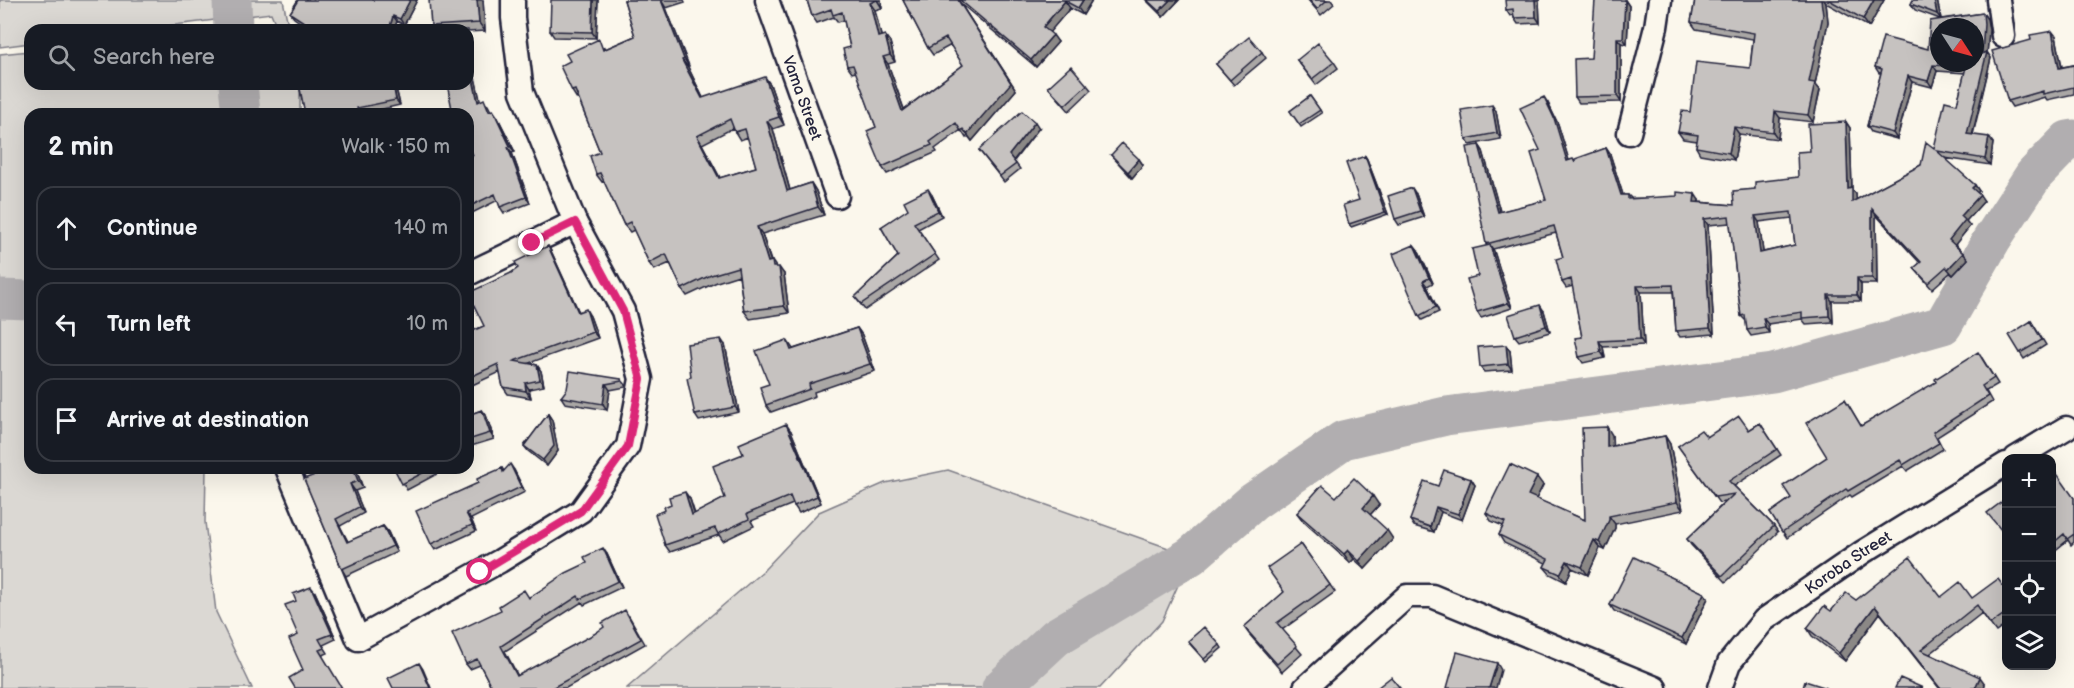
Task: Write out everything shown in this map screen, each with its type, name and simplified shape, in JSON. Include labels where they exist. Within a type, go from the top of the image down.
[{"type":"street","points":[[289,474],[358,639],[500,561],[581,511],[628,446],[641,379],[623,311],[575,222],[522,93],[513,0]]},
{"type":"street","name":"Vama Street","points":[[766,0],[837,196]]},
{"type":"street","points":[[1629,133],[1656,27],[1660,0]]},
{"type":"street","points":[[1998,0],[2003,36]]},
{"type":"street","points":[[474,271],[575,222]]},
{"type":"street","points":[[2024,454],[2066,428]]},
{"type":"street","name":"Koroba Street","points":[[1720,688],[1729,663],[1764,620],[1863,552],[2002,467]]},
{"type":"street","points":[[1305,688],[1407,596],[1432,596],[1655,688]]},
{"type":"shaded area","points":[[0,0],[283,0],[288,24],[276,24],[271,13],[183,24],[24,24],[24,44],[0,47]]},
{"type":"shaded area","points":[[24,52],[24,90],[300,90],[300,108],[24,108],[24,474],[206,474],[205,522],[216,612],[252,688],[0,688],[0,54]]},
{"type":"shaded area","points":[[948,470],[1191,556],[1162,621],[1100,688],[627,688],[763,571],[819,512],[885,483]]},
{"type":"building","points":[[298,0],[410,0],[400,19],[393,16],[391,24],[307,24],[290,13]]},
{"type":"building","points":[[429,0],[477,0],[479,23],[431,24]]},
{"type":"building","points":[[551,0],[593,0],[592,32],[550,31]]},
{"type":"building","points":[[624,0],[661,0],[684,59],[682,60],[702,98],[765,77],[779,117],[767,121],[787,191],[811,183],[818,207],[757,227],[768,262],[772,261],[773,267],[779,267],[784,306],[744,311],[738,267],[711,275],[682,289],[666,254],[649,263],[630,222],[624,225],[600,173],[596,174],[590,156],[600,152],[575,90],[572,91],[560,66],[570,61],[566,54],[599,39],[603,50],[635,36]],"holes":[[[730,119],[735,132],[745,129],[756,167],[719,178],[697,136]]]},
{"type":"building","points":[[807,0],[877,0],[870,3],[878,37],[885,35],[890,55],[883,57],[902,111],[963,65],[946,38],[928,48],[903,0],[958,0],[1011,83],[967,134],[963,129],[961,131],[956,123],[930,142],[932,145],[882,167],[867,131],[876,127],[853,65],[847,66],[843,49],[850,47],[842,12],[833,15],[831,9],[812,16]]},
{"type":"building","points":[[960,0],[1083,0],[1078,8],[1065,1],[1043,27],[1053,35],[1031,60]]},
{"type":"building","points":[[1147,0],[1170,0],[1159,11]]},
{"type":"building","points":[[1309,0],[1327,0],[1317,9]]},
{"type":"building","points":[[1505,0],[1535,0],[1536,17],[1514,18],[1513,9],[1506,10]]},
{"type":"building","points":[[1595,0],[1625,0],[1623,38],[1617,38],[1617,96],[1575,97],[1574,59],[1591,58]]},
{"type":"building","points":[[1695,0],[1821,0],[1823,15],[1809,82],[1815,83],[1808,115],[1775,111],[1773,132],[1734,127],[1729,153],[1696,147],[1698,135],[1678,132],[1682,111],[1690,112],[1696,62],[1750,68],[1754,33],[1691,22]]},
{"type":"building","points":[[1829,0],[1874,0],[1863,19]]},
{"type":"building","points":[[1913,0],[1934,0],[1937,14],[1911,4]]},
{"type":"building","points":[[1983,13],[1983,18],[1950,18]]},
{"type":"building","points":[[1930,21],[1931,72],[1928,81],[1908,76],[1893,133],[1867,126],[1882,69],[1875,67],[1883,37],[1928,49]]},
{"type":"building","points":[[2052,31],[2059,68],[2074,65],[2074,87],[2043,94],[2043,91],[2008,101],[1992,51],[2031,40],[2030,35]]},
{"type":"building","points":[[1249,37],[1262,52],[1230,80],[1216,64]]},
{"type":"building","points":[[1318,43],[1334,62],[1312,79],[1297,60]]},
{"type":"building","points":[[1071,66],[1087,85],[1065,105],[1048,87]]},
{"type":"building","points":[[1965,72],[1982,72],[1967,134],[1989,137],[1985,159],[1937,151],[1975,185],[1972,188],[1980,195],[1961,216],[1965,220],[1949,240],[1963,253],[1948,269],[1946,267],[1928,283],[1914,268],[1921,262],[1872,209],[1872,278],[1857,278],[1857,295],[1828,295],[1829,316],[1802,318],[1802,312],[1763,318],[1765,327],[1747,330],[1745,315],[1741,316],[1729,216],[1704,219],[1710,328],[1676,331],[1673,285],[1637,286],[1640,339],[1599,341],[1601,352],[1579,357],[1575,338],[1582,337],[1571,279],[1562,282],[1556,259],[1563,257],[1554,226],[1486,244],[1467,147],[1479,145],[1498,212],[1546,200],[1531,153],[1540,150],[1520,108],[1544,97],[1554,118],[1567,161],[1573,159],[1575,163],[1575,159],[1606,148],[1621,195],[1628,195],[1628,199],[1677,196],[1677,192],[1695,194],[1694,202],[1734,205],[1733,191],[1755,189],[1755,182],[1798,177],[1797,152],[1810,151],[1808,124],[1846,122],[1848,189],[1852,188],[1852,202],[1921,165],[1926,142],[1934,148],[1945,101],[1957,104]],"holes":[[[1791,212],[1795,245],[1760,253],[1755,216]]]},
{"type":"building","points":[[474,84],[478,102],[484,99],[489,111],[493,110],[510,146],[508,147],[526,197],[500,207],[495,194],[474,204],[474,108],[452,108],[448,90],[474,90]]},
{"type":"building","points":[[300,90],[394,90],[396,100],[357,108],[304,108]]},
{"type":"building","points":[[1310,96],[1320,110],[1299,124],[1290,111]]},
{"type":"building","points":[[1492,105],[1497,133],[1466,139],[1461,110]]},
{"type":"building","points":[[1022,111],[1035,122],[1009,155],[1016,164],[1000,176],[979,150]]},
{"type":"building","points":[[1122,143],[1139,159],[1128,172],[1111,155]]},
{"type":"building","points":[[1365,156],[1385,212],[1349,224],[1343,205],[1359,200],[1346,163]]},
{"type":"building","points":[[1412,188],[1420,211],[1395,219],[1388,196]]},
{"type":"building","points":[[928,189],[938,211],[914,223],[935,254],[861,304],[855,297],[898,256],[881,227],[908,209],[904,201]]},
{"type":"building","points":[[1414,245],[1429,278],[1423,281],[1436,307],[1419,316],[1393,254]]},
{"type":"building","points":[[1490,245],[1508,303],[1477,312],[1467,279],[1478,276],[1472,249]]},
{"type":"building","points":[[548,246],[578,312],[586,309],[593,332],[514,361],[537,365],[540,380],[525,383],[526,391],[503,387],[498,364],[474,375],[474,330],[484,326],[474,305],[474,290],[511,273],[518,268],[515,262]]},
{"type":"building","points":[[1540,305],[1546,326],[1515,336],[1508,315]]},
{"type":"building","points":[[2031,321],[2042,340],[2020,353],[2009,335]]},
{"type":"building","points":[[857,328],[870,364],[809,384],[810,389],[766,405],[760,387],[769,384],[756,351],[787,340],[791,350]]},
{"type":"building","points":[[721,339],[735,407],[695,415],[687,378],[691,377],[687,344]]},
{"type":"building","points":[[1506,345],[1508,364],[1480,367],[1478,347]]},
{"type":"building","points":[[1978,352],[1994,378],[1982,386],[1988,396],[1933,432],[1939,443],[1903,465],[1900,460],[1848,491],[1846,489],[1782,532],[1770,513],[1791,498],[1783,486],[1827,457],[1806,423],[1845,399],[1861,426],[1936,382],[1935,379]]},
{"type":"building","points":[[570,371],[622,381],[606,384],[603,404],[561,397],[567,389]]},
{"type":"building","points":[[482,410],[490,433],[474,438],[474,413]]},
{"type":"building","points":[[548,414],[554,446],[543,460],[524,446]]},
{"type":"building","points":[[1739,416],[1749,430],[1760,423],[1777,449],[1729,481],[1774,526],[1722,576],[1687,539],[1734,494],[1715,497],[1678,446],[1701,430],[1707,437]]},
{"type":"building","points":[[786,424],[817,496],[794,506],[790,496],[747,514],[749,519],[718,534],[715,528],[665,545],[655,514],[665,510],[664,507],[671,504],[669,497],[685,492],[692,515],[725,498],[713,466],[743,454],[739,444]]},
{"type":"building","points":[[1607,427],[1607,447],[1665,436],[1677,502],[1609,516],[1599,542],[1594,540],[1582,567],[1567,561],[1560,574],[1544,567],[1548,559],[1499,535],[1505,522],[1486,513],[1510,464],[1537,477],[1528,495],[1585,520],[1582,428]]},
{"type":"building","points":[[510,464],[521,487],[466,513],[472,525],[431,544],[416,511],[478,483],[477,479],[502,468],[503,472]]},
{"type":"building","points":[[1444,470],[1471,479],[1458,514],[1436,507],[1430,527],[1410,520],[1424,481],[1438,486]]},
{"type":"building","points":[[2056,472],[2074,498],[2074,534],[2067,539],[2064,534],[2056,541]]},
{"type":"building","points":[[317,474],[355,474],[358,481],[350,484],[359,507],[336,519],[347,542],[383,526],[393,546],[342,569],[304,479]]},
{"type":"building","points":[[397,474],[421,474],[402,484]]},
{"type":"building","points":[[1354,478],[1373,496],[1363,508],[1387,530],[1359,561],[1348,550],[1344,554],[1297,513],[1322,485],[1336,497]]},
{"type":"building","points":[[2002,502],[2002,531],[1987,513]]},
{"type":"building","points":[[1301,544],[1330,585],[1277,623],[1297,646],[1277,664],[1244,627],[1284,592],[1267,568]]},
{"type":"building","points":[[603,548],[618,581],[580,599],[578,596],[501,646],[517,676],[594,634],[604,627],[602,623],[625,610],[641,639],[552,688],[492,688],[477,659],[466,664],[452,633],[501,610],[499,606],[524,590],[529,598],[566,573],[587,563],[584,557]]},
{"type":"building","points":[[1634,557],[1704,593],[1682,638],[1610,605]]},
{"type":"building","points":[[1910,557],[1941,597],[1960,582],[1972,598],[1998,579],[2002,584],[2002,616],[1990,624],[1977,605],[1921,650],[1980,677],[1975,688],[1940,688],[1875,606],[1839,653],[1807,628],[1824,606],[1831,611],[1846,593],[1856,600]]},
{"type":"building","points":[[311,587],[332,634],[319,639],[324,648],[319,650],[342,688],[295,688],[289,678],[303,670],[289,639],[298,635],[285,605],[296,601],[293,594]]},
{"type":"building","points":[[1204,627],[1220,645],[1204,659],[1188,641]]},
{"type":"building","points":[[1457,652],[1497,663],[1489,688],[1447,688]]},
{"type":"building","points":[[419,663],[430,688],[393,688],[388,678]]},
{"type":"building","points":[[1391,677],[1400,688],[1377,688]]},
{"type":"building","points":[[1900,678],[1923,688],[1895,688]]},
{"type":"building","points":[[1805,681],[1827,688],[1803,688]]},
{"type":"waterway","points":[[232,0],[233,24]]},
{"type":"waterway","points":[[239,90],[240,108]]},
{"type":"waterway","points":[[1001,688],[1056,637],[1191,556],[1253,502],[1343,440],[1446,416],[1773,373],[1943,325],[1992,239],[2034,175],[2068,140],[2074,139]]},
{"type":"waterway","points":[[0,299],[24,300]]},
{"type":"route","points":[[480,572],[581,511],[628,446],[641,379],[623,311],[575,222],[532,243]]}]
